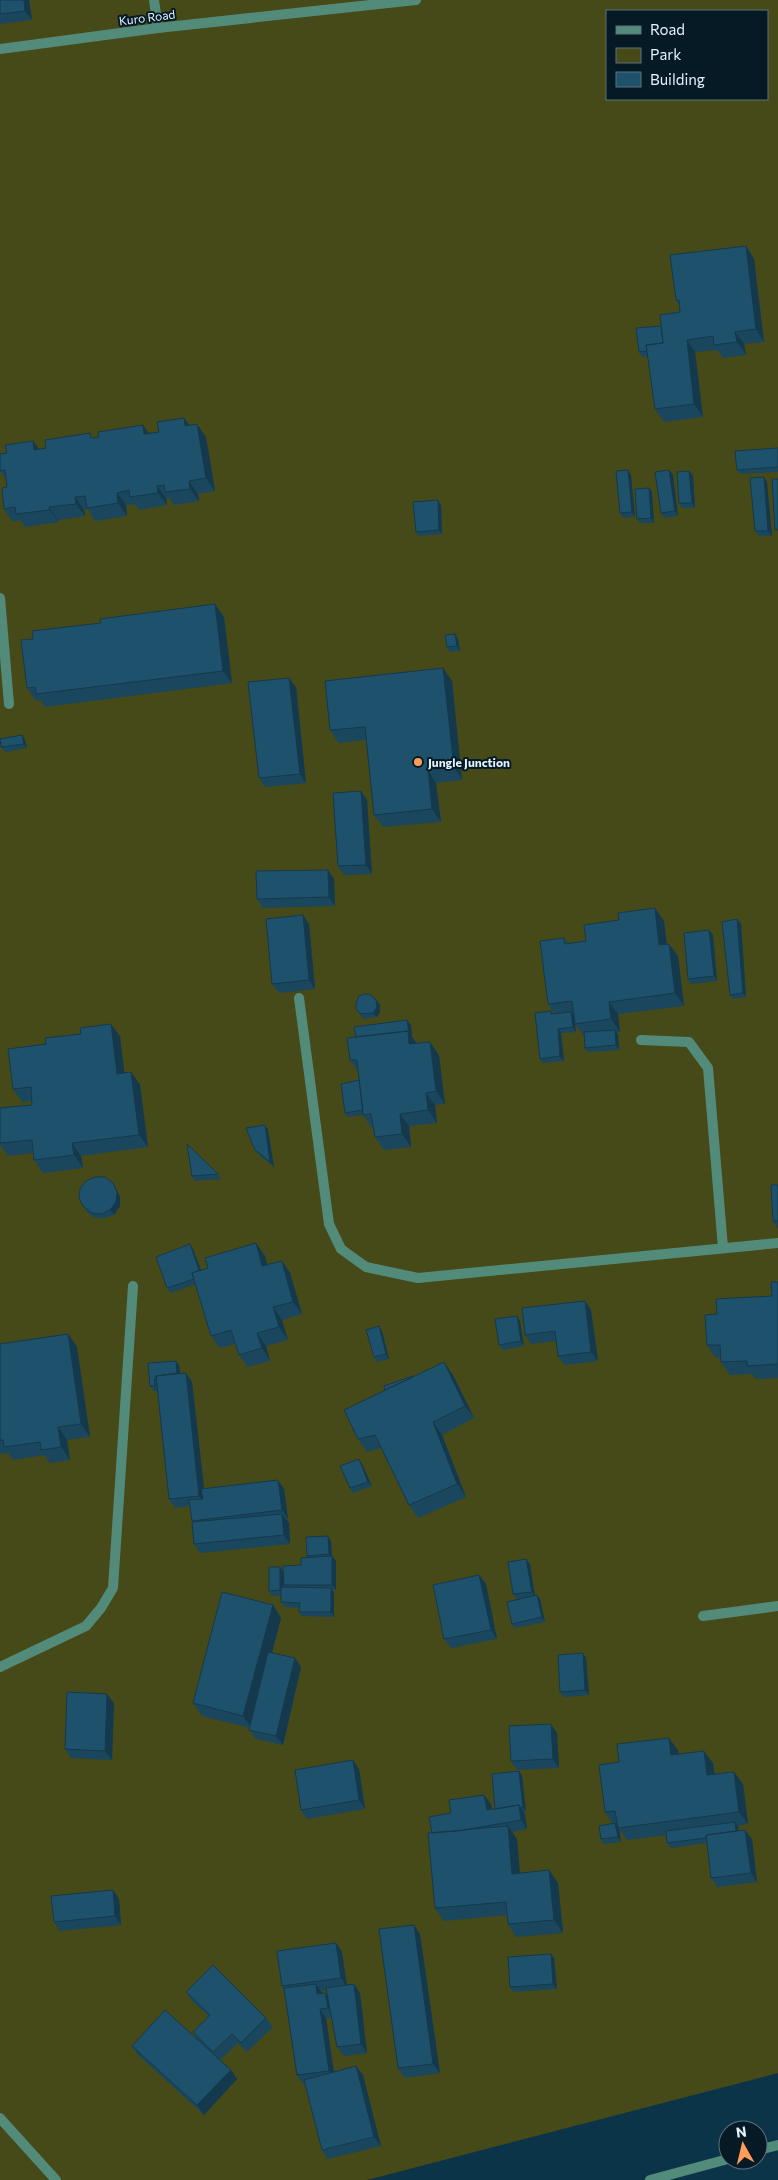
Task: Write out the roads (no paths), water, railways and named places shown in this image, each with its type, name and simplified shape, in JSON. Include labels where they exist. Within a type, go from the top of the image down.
[{"type":"street","points":[[154,0],[158,28]]},
{"type":"street","name":"Kuro Road","points":[[0,49],[158,28],[416,0]]},
{"type":"street","points":[[0,598],[8,704]]},
{"type":"street","points":[[299,998],[329,1224],[341,1249],[366,1267],[418,1278],[778,1243]]},
{"type":"street","points":[[641,1040],[689,1042],[708,1068],[723,1248]]},
{"type":"street","points":[[0,1667],[86,1626],[101,1608],[113,1588],[133,1286]]},
{"type":"street","points":[[703,1616],[778,1606]]},
{"type":"street","points":[[0,2118],[56,2180]]},
{"type":"street","points":[[650,2180],[718,2162]]},
{"type":"place","name":"Jungle Junction","points":[[418,762]]}]
